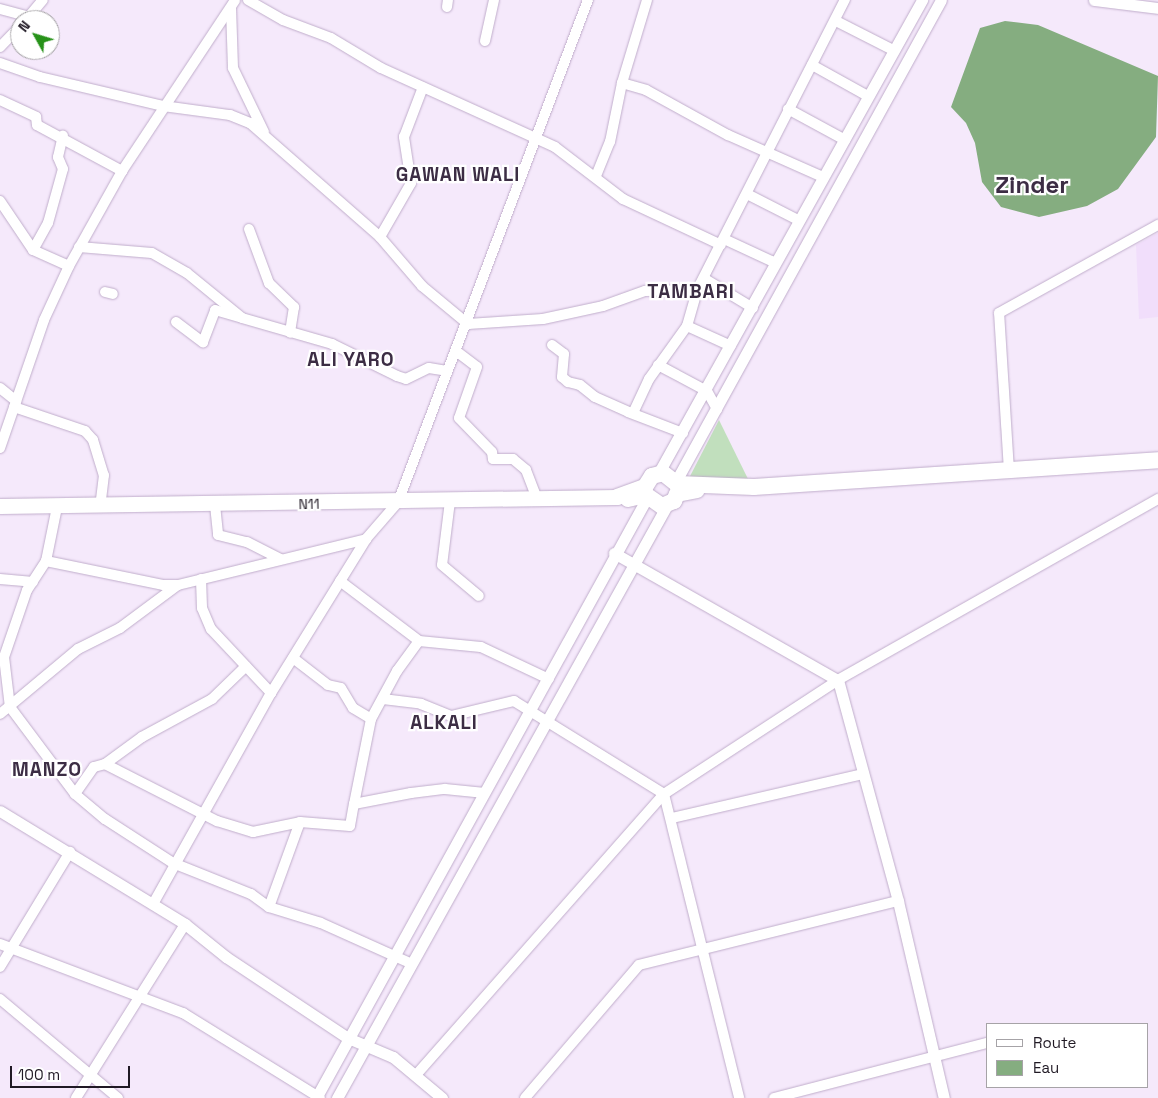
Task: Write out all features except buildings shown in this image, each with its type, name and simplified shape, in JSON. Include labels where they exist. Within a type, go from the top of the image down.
[{"type":"highway","points":[[646,493],[656,505],[674,491],[707,488],[1009,471],[1158,460]]},
{"type":"highway","points":[[617,497],[646,493],[658,474],[668,474],[674,491]]},
{"type":"main road","name":"N11","points":[[0,506],[215,505],[617,497]]},
{"type":"street","points":[[35,10],[43,0]]},
{"type":"street","points":[[248,0],[283,20],[331,38],[381,68],[535,137],[596,176],[623,199],[776,263]]},
{"type":"street","points":[[484,41],[494,0]]},
{"type":"street","points":[[153,904],[173,863],[270,693],[294,658],[366,539],[398,502],[447,371],[468,324],[535,137],[588,0]]},
{"type":"street","points":[[596,176],[610,142],[622,82],[647,0]]},
{"type":"street","points":[[634,411],[658,365],[687,326],[697,290],[705,279],[767,149],[836,21],[845,0]]},
{"type":"street","points":[[658,474],[707,391],[753,308],[798,220],[845,140],[922,0]]},
{"type":"street","points":[[337,1098],[544,721],[634,566],[717,409],[941,0]]},
{"type":"street","points":[[1094,0],[1158,8]]},
{"type":"street","points":[[0,448],[46,314],[69,266],[122,171],[163,106],[233,4]]},
{"type":"street","points":[[233,4],[233,68],[267,137]]},
{"type":"street","points":[[836,21],[893,50]]},
{"type":"street","points":[[0,47],[10,36]]},
{"type":"street","points":[[0,64],[33,76],[163,106],[230,115],[250,123],[380,237],[422,286],[468,324],[543,319],[603,306],[645,291],[697,290]]},
{"type":"street","points":[[812,66],[868,96]]},
{"type":"street","points":[[622,82],[646,90],[728,135],[767,149],[823,177]]},
{"type":"street","points":[[380,237],[411,183],[404,137],[423,87]]},
{"type":"street","points":[[0,100],[36,118],[37,125],[63,136],[122,171]]},
{"type":"street","points":[[788,109],[845,140]]},
{"type":"street","points":[[33,250],[48,223],[63,170],[58,157],[63,136]]},
{"type":"street","points":[[747,194],[798,220]]},
{"type":"street","points":[[0,201],[33,250],[69,266]]},
{"type":"street","points":[[1009,471],[999,313],[1158,225]]},
{"type":"street","points":[[249,229],[269,283],[294,307],[290,333]]},
{"type":"street","points":[[79,247],[152,253],[167,259],[242,318]]},
{"type":"street","points":[[705,279],[753,308]]},
{"type":"street","points":[[176,322],[203,342],[215,310],[332,344],[406,379],[429,368],[447,371]]},
{"type":"street","points":[[687,326],[731,346]]},
{"type":"street","points":[[552,345],[564,354],[562,377],[568,382],[580,385],[595,397],[628,412],[634,411],[683,433]]},
{"type":"street","points":[[456,351],[477,367],[459,418],[492,452],[493,459],[513,460],[526,470],[537,498]]},
{"type":"street","points":[[658,365],[707,391],[717,409]]},
{"type":"street","points":[[0,388],[15,404],[86,431],[93,440],[104,475],[100,506]]},
{"type":"street","points":[[0,944],[142,998],[204,1024],[318,1097],[348,1038],[532,712],[646,493]]},
{"type":"street","points":[[416,1075],[664,794],[838,680],[1158,499]]},
{"type":"street","points":[[450,501],[442,565],[479,596]]},
{"type":"street","points":[[215,505],[218,535],[247,542],[281,559]]},
{"type":"street","points":[[57,507],[46,561],[33,582],[2,656],[10,707],[75,794],[105,819],[173,863],[251,894],[269,907],[321,923],[410,963]]},
{"type":"street","points":[[46,561],[163,585],[178,584],[366,539]]},
{"type":"street","points":[[614,553],[838,680],[898,902],[944,1098]]},
{"type":"street","points":[[0,579],[33,582]]},
{"type":"street","points":[[201,579],[202,608],[211,628],[270,693]]},
{"type":"street","points":[[340,581],[419,641],[480,647],[549,680]]},
{"type":"street","points":[[0,714],[78,649],[120,628],[178,584]]},
{"type":"street","points":[[105,764],[202,811],[217,821],[253,832],[300,822],[350,826],[371,720],[397,671],[419,641]]},
{"type":"street","points":[[294,658],[328,685],[341,688],[353,708],[371,720]]},
{"type":"street","points":[[75,794],[94,767],[105,764],[142,737],[212,699],[246,666]]},
{"type":"street","points":[[383,699],[421,704],[451,716],[463,716],[482,706],[510,700],[664,794],[672,818],[739,1098]]},
{"type":"street","points":[[672,818],[862,774]]},
{"type":"street","points":[[354,804],[445,789],[485,793]]},
{"type":"street","points":[[0,811],[185,924],[226,957],[348,1038],[393,1057],[442,1098]]},
{"type":"street","points":[[269,907],[300,822]]},
{"type":"street","points":[[0,967],[70,852]]},
{"type":"street","points":[[525,1098],[639,965],[898,902]]},
{"type":"street","points":[[76,1098],[142,998],[185,924]]},
{"type":"street","points":[[0,999],[118,1098]]},
{"type":"street","points":[[774,1098],[986,1043]]},
{"type":"shaded area","points":[[1158,233],[1158,317],[1139,319],[1136,245]]},
{"type":"shaded area","points":[[719,420],[749,481],[687,482]]},
{"type":"water","points":[[1005,21],[1038,25],[1158,76],[1156,137],[1118,189],[1087,206],[1039,217],[1001,207],[982,182],[975,143],[966,123],[951,107],[980,28]]},
{"type":"district","name":"GAWAN WALI","points":[[458,175]]},
{"type":"district","name":"Zinder","points":[[1032,185]]},
{"type":"district","name":"TAMBARI","points":[[691,292]]},
{"type":"district","name":"ALI YARO","points":[[351,360]]},
{"type":"district","name":"ALKALI","points":[[444,723]]},
{"type":"district","name":"MANZO","points":[[47,770]]}]
